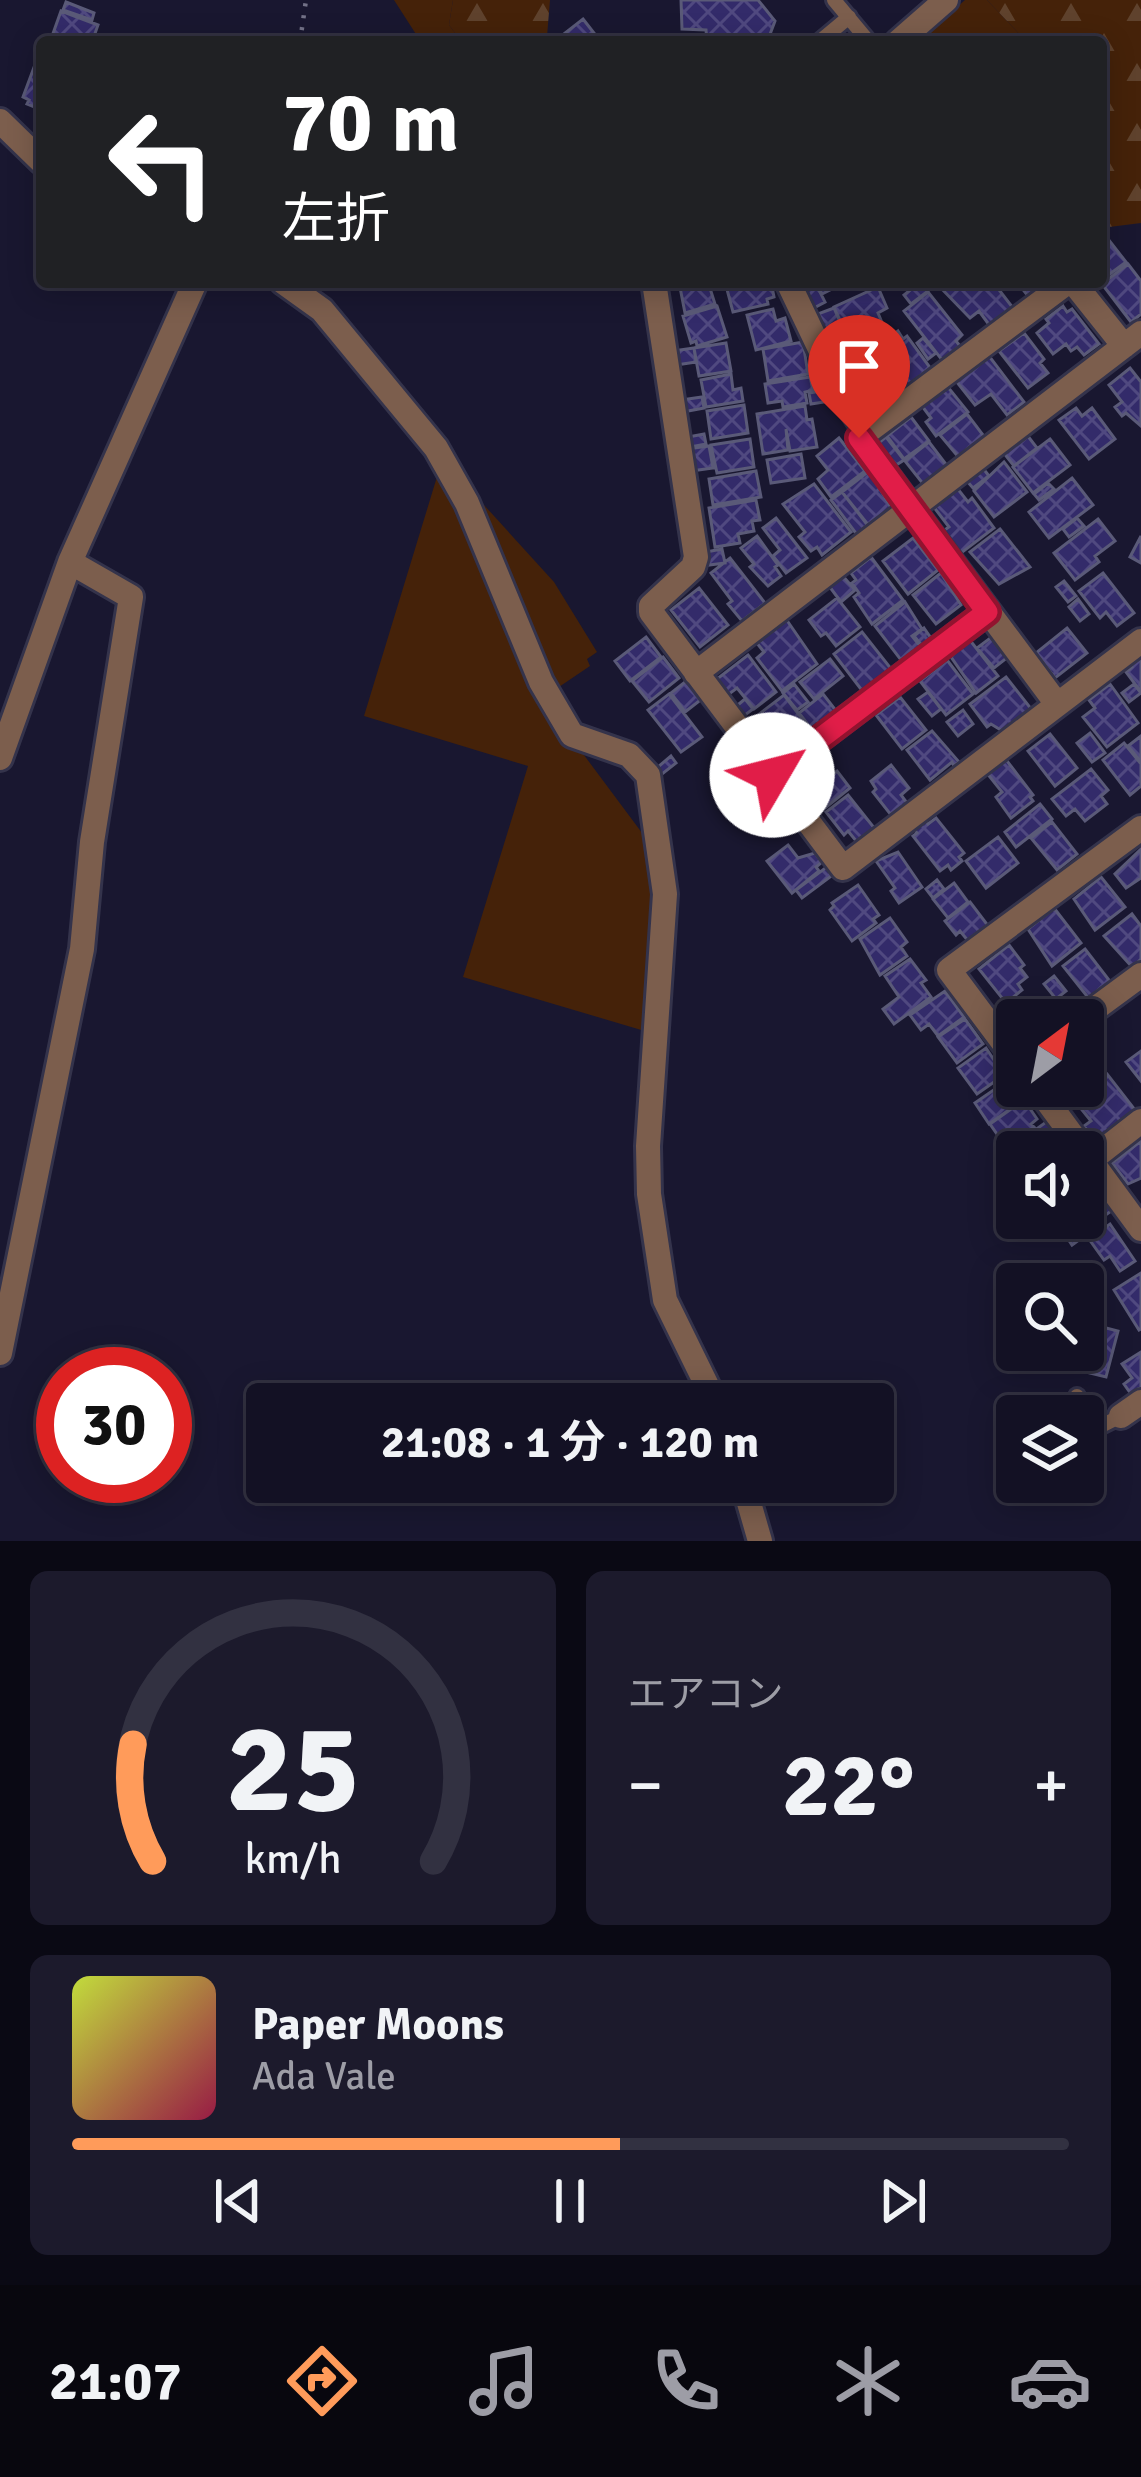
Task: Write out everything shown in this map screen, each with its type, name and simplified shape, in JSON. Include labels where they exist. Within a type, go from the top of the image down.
[{"type":"street","points":[[905,36],[946,0]]},
{"type":"street","points":[[0,121],[36,156]]},
{"type":"street","points":[[0,758],[70,562],[192,288]]},
{"type":"street","points":[[291,288],[322,310],[436,448],[467,502],[541,682],[572,735],[629,755],[648,775],[664,894],[649,1194],[665,1300],[706,1383]]},
{"type":"street","points":[[655,288],[696,557],[693,567],[651,606],[651,612],[843,868],[1141,641]]},
{"type":"street","points":[[791,288],[840,392],[866,431]]},
{"type":"street","points":[[1057,704],[859,438],[1063,288]]},
{"type":"street","points":[[696,673],[1133,339],[1078,288]]},
{"type":"street","points":[[0,1353],[82,949],[92,842],[131,597],[70,562]]},
{"type":"street","points":[[772,775],[987,612]]},
{"type":"street","points":[[996,1033],[949,970],[1141,828]]},
{"type":"street","points":[[1104,1002],[1141,974]]},
{"type":"street","points":[[1104,1150],[1141,1121]]},
{"type":"street","points":[[1104,1178],[1141,1229]]},
{"type":"street","points":[[749,1503],[760,1541]]},
{"type":"lane","points":[[834,0],[864,36]]},
{"type":"lane","points":[[826,36],[849,17]]},
{"type":"lane","points":[[1104,1424],[1131,1409]]},
{"type":"path","points":[[301,36],[306,0]]},
{"type":"green space","points":[[394,0],[453,0],[449,25],[457,36],[417,36]]},
{"type":"green space","points":[[453,0],[550,0],[547,36],[457,36],[449,25]]},
{"type":"green space","points":[[965,0],[987,0],[1021,36],[925,36]]},
{"type":"green space","points":[[987,0],[1141,0],[1141,223],[1107,227],[1107,36],[1021,36]]},
{"type":"green space","points":[[440,467],[578,747],[654,849],[658,894],[648,1032],[463,977],[528,766],[364,716]]},
{"type":"green space","points":[[474,502],[484,505],[554,582],[597,652],[587,659],[590,666],[553,691]]},
{"type":"building","points":[[681,0],[758,0],[775,21],[769,36],[706,36],[706,30],[682,29]]},
{"type":"building","points":[[66,2],[94,13],[92,20],[63,10]]},
{"type":"building","points":[[61,11],[98,25],[94,36],[52,36]]},
{"type":"building","points":[[583,19],[596,36],[561,36]]},
{"type":"building","points":[[36,62],[36,108],[23,97]]},
{"type":"building","points":[[1107,238],[1126,262],[1107,276]]},
{"type":"building","points":[[1128,264],[1141,281],[1141,314],[1131,322],[1105,288],[1107,280]]},
{"type":"building","points":[[680,288],[710,288],[715,304],[685,313]]},
{"type":"building","points":[[727,288],[772,288],[774,297],[767,299],[768,304],[733,312]]},
{"type":"building","points":[[802,288],[818,288],[825,302],[812,309]]},
{"type":"building","points":[[878,288],[887,308],[878,313],[883,325],[849,340],[834,307]]},
{"type":"building","points":[[913,288],[928,291],[911,304],[904,295]]},
{"type":"building","points":[[941,288],[998,288],[1013,308],[990,326],[979,311],[970,318]]},
{"type":"building","points":[[928,292],[962,335],[956,341],[960,346],[942,360],[904,311]]},
{"type":"building","points":[[717,306],[727,337],[697,346],[696,341],[691,343],[683,316]]},
{"type":"building","points":[[1063,306],[1067,312],[1072,309],[1099,344],[1084,355],[1066,344],[1053,354],[1037,333]]},
{"type":"building","points":[[834,308],[848,341],[830,349],[815,315]]},
{"type":"building","points":[[773,309],[776,321],[785,318],[791,341],[756,350],[747,315]]},
{"type":"building","points":[[871,331],[876,342],[854,352],[849,341]]},
{"type":"building","points":[[898,331],[931,369],[888,400],[884,394],[874,402],[857,378],[866,372],[861,365]]},
{"type":"building","points":[[1024,333],[1044,359],[1040,363],[1048,373],[1028,388],[999,351]]},
{"type":"building","points":[[923,338],[936,353],[928,359],[917,343]]},
{"type":"building","points":[[803,342],[808,374],[768,381],[763,349]]},
{"type":"building","points":[[726,343],[731,371],[699,376],[694,348]]},
{"type":"building","points":[[694,348],[696,362],[676,365],[673,351]]},
{"type":"building","points":[[989,356],[1024,402],[1007,415],[991,394],[975,405],[956,381]]},
{"type":"building","points":[[1130,368],[1141,382],[1141,426],[1126,413],[1122,416],[1115,407],[1122,402],[1109,385]]},
{"type":"building","points":[[731,374],[733,390],[741,388],[743,401],[706,407],[701,380]]},
{"type":"building","points":[[810,377],[813,390],[805,392],[807,403],[783,407],[782,401],[768,403],[765,384]]},
{"type":"building","points":[[857,379],[874,402],[865,408],[848,385]]},
{"type":"building","points":[[947,386],[968,412],[936,436],[922,406]]},
{"type":"building","points":[[828,390],[830,401],[811,404],[809,393]]},
{"type":"building","points":[[702,397],[704,408],[683,412],[681,400]]},
{"type":"building","points":[[744,405],[748,433],[711,439],[707,411]]},
{"type":"building","points":[[805,406],[817,447],[790,451],[786,429],[788,450],[763,454],[757,414]]},
{"type":"building","points":[[1076,408],[1082,416],[1092,408],[1115,439],[1089,459],[1059,420]]},
{"type":"building","points":[[967,414],[986,439],[960,459],[940,435]]},
{"type":"building","points":[[911,417],[929,441],[904,459],[887,436]]},
{"type":"building","points":[[704,434],[706,444],[685,448],[683,438]]},
{"type":"building","points":[[1027,435],[1037,448],[1014,466],[1003,452]]},
{"type":"building","points":[[886,437],[904,460],[893,467],[876,445]]},
{"type":"building","points":[[839,438],[865,471],[831,497],[818,479],[828,470],[817,456]]},
{"type":"building","points":[[750,439],[754,467],[717,473],[711,445]]},
{"type":"building","points":[[1050,439],[1070,465],[1033,493],[1013,467]]},
{"type":"building","points":[[929,442],[948,467],[924,485],[905,461]]},
{"type":"building","points":[[709,446],[713,468],[691,471],[687,449]]},
{"type":"building","points":[[801,454],[805,478],[771,483],[767,460]]},
{"type":"building","points":[[1004,462],[1027,492],[994,517],[974,491]]},
{"type":"building","points":[[982,467],[989,476],[973,488],[966,480]]},
{"type":"building","points":[[756,471],[761,497],[713,505],[709,479]]},
{"type":"building","points":[[869,471],[892,509],[870,527],[842,492]]},
{"type":"building","points":[[1072,478],[1093,505],[1049,538],[1029,512]]},
{"type":"building","points":[[1048,483],[1054,489],[1039,500],[1034,494]]},
{"type":"building","points":[[814,484],[851,532],[822,555],[817,547],[811,551],[799,537],[805,532],[783,504]]},
{"type":"building","points":[[957,488],[968,502],[972,498],[994,528],[961,553],[943,531],[949,527],[933,506]]},
{"type":"building","points":[[842,492],[869,527],[858,536],[831,500]]},
{"type":"building","points":[[756,500],[760,520],[752,521],[754,531],[738,534],[740,543],[715,547],[709,508]]},
{"type":"building","points":[[776,518],[807,558],[786,573],[773,556],[780,550],[763,528]]},
{"type":"building","points":[[1077,518],[1084,526],[1069,537],[1063,529]]},
{"type":"building","points":[[1098,519],[1115,541],[1095,556],[1099,562],[1075,580],[1054,553]]},
{"type":"building","points":[[1000,529],[1030,567],[999,584],[970,552]]},
{"type":"building","points":[[757,536],[781,576],[768,586],[750,567],[754,564],[741,548]]},
{"type":"building","points":[[1141,536],[1141,563],[1130,557]]},
{"type":"building","points":[[913,538],[938,570],[908,594],[883,561]]},
{"type":"building","points":[[722,549],[725,563],[709,565],[706,552]]},
{"type":"building","points":[[871,557],[903,600],[872,624],[854,597],[859,593],[851,573]]},
{"type":"building","points":[[730,558],[765,603],[742,621],[711,573]]},
{"type":"building","points":[[941,573],[961,605],[936,624],[913,595]]},
{"type":"building","points":[[1103,573],[1134,613],[1117,626],[1106,612],[1100,618],[1079,591]]},
{"type":"building","points":[[842,575],[855,590],[841,602],[829,586]]},
{"type":"building","points":[[1064,581],[1076,596],[1068,602],[1056,587]]},
{"type":"building","points":[[699,588],[728,625],[700,647],[671,610]]},
{"type":"building","points":[[837,598],[860,627],[836,646],[809,620]]},
{"type":"building","points":[[1078,599],[1089,614],[1080,621],[1069,607]]},
{"type":"building","points":[[905,602],[922,629],[912,636],[920,646],[901,660],[875,626]]},
{"type":"building","points":[[786,619],[817,664],[782,691],[757,658],[764,652],[756,642]]},
{"type":"building","points":[[924,628],[933,641],[924,648],[914,636]]},
{"type":"building","points":[[1067,628],[1087,653],[1055,678],[1036,653]]},
{"type":"building","points":[[862,632],[892,670],[864,693],[834,654]]},
{"type":"building","points":[[993,636],[1008,657],[994,668],[977,648]]},
{"type":"building","points":[[646,637],[661,657],[630,681],[615,661]]},
{"type":"building","points":[[969,639],[998,676],[976,693],[949,654]]},
{"type":"building","points":[[1141,653],[1141,692],[1126,672]]},
{"type":"building","points":[[748,655],[776,692],[754,709],[737,688],[729,694],[717,679]]},
{"type":"building","points":[[663,657],[679,678],[649,702],[632,681]]},
{"type":"building","points":[[830,659],[843,676],[814,699],[800,682]]},
{"type":"building","points":[[947,660],[973,694],[946,715],[920,681]]},
{"type":"building","points":[[1006,677],[1032,710],[1004,732],[991,724],[987,727],[970,704]]},
{"type":"building","points":[[689,679],[703,698],[685,712],[671,693]]},
{"type":"building","points":[[794,684],[808,702],[797,710],[783,693]]},
{"type":"building","points":[[1110,684],[1138,723],[1107,747],[1083,717],[1095,708],[1089,700]]},
{"type":"building","points":[[1134,684],[1141,693],[1129,702],[1122,693]]},
{"type":"building","points":[[928,692],[941,709],[932,716],[918,699]]},
{"type":"building","points":[[669,694],[702,737],[681,752],[648,710]]},
{"type":"building","points":[[823,694],[837,712],[813,731],[799,713]]},
{"type":"building","points":[[784,695],[812,732],[779,758],[772,749],[779,745],[767,729],[755,738],[745,725]]},
{"type":"building","points":[[900,697],[926,730],[902,749],[876,715]]},
{"type":"building","points":[[745,699],[753,709],[741,718],[733,709]]},
{"type":"building","points":[[963,710],[973,724],[958,736],[947,722]]},
{"type":"building","points":[[932,731],[959,762],[954,766],[952,762],[930,780],[907,750]]},
{"type":"building","points":[[1090,733],[1105,753],[1092,762],[1077,743]]},
{"type":"building","points":[[1050,734],[1077,768],[1055,786],[1028,751]]},
{"type":"building","points":[[1141,736],[1141,762],[1128,746]]},
{"type":"building","points":[[1124,743],[1141,764],[1141,786],[1130,795],[1103,760]]},
{"type":"building","points":[[671,756],[676,763],[657,778],[652,772]]},
{"type":"building","points":[[1004,757],[1033,795],[1033,801],[1011,818],[996,797],[1002,792],[986,772]]},
{"type":"building","points":[[891,765],[909,788],[901,795],[907,803],[891,815],[873,792],[871,781]]},
{"type":"building","points":[[1091,769],[1108,790],[1101,796],[1107,804],[1085,821],[1075,809],[1066,816],[1052,799]]},
{"type":"building","points":[[837,771],[850,788],[815,816],[802,798]]},
{"type":"building","points":[[848,795],[875,829],[857,842],[848,831],[844,835],[826,812]]},
{"type":"building","points":[[1040,804],[1052,819],[1016,847],[1005,832]]},
{"type":"building","points":[[936,818],[964,853],[951,870],[948,865],[940,871],[913,836],[917,833],[913,828]]},
{"type":"building","points":[[1052,822],[1077,854],[1057,870],[1031,838]]},
{"type":"building","points":[[998,837],[1018,863],[986,888],[966,861]]},
{"type":"building","points":[[788,845],[798,858],[815,853],[822,862],[816,867],[819,871],[792,893],[767,861]]},
{"type":"building","points":[[1141,849],[1141,878],[1126,888],[1115,874]]},
{"type":"building","points":[[898,852],[922,887],[899,903],[891,891],[895,888],[876,861]]},
{"type":"building","points":[[828,866],[834,874],[802,898],[796,890]]},
{"type":"building","points":[[1101,877],[1125,907],[1095,930],[1074,899]]},
{"type":"building","points":[[937,880],[944,889],[933,898],[926,889]]},
{"type":"building","points":[[954,883],[968,902],[948,918],[933,899]]},
{"type":"building","points":[[858,885],[879,915],[873,919],[876,923],[852,941],[830,910],[832,903]]},
{"type":"building","points":[[970,902],[989,927],[969,942],[945,921]]},
{"type":"building","points":[[1054,908],[1081,943],[1052,966],[1028,929]]},
{"type":"building","points":[[1132,914],[1141,926],[1141,959],[1132,967],[1104,936]]},
{"type":"building","points":[[890,918],[907,942],[901,947],[907,956],[880,975],[860,939]]},
{"type":"building","points":[[1009,945],[1027,977],[1018,984],[1022,990],[1003,999],[979,969]]},
{"type":"building","points":[[1085,949],[1112,984],[1089,999],[1063,966]]},
{"type":"building","points":[[910,959],[926,980],[921,983],[931,997],[894,1024],[883,1009],[899,997],[885,976]]},
{"type":"building","points":[[1054,976],[1066,991],[1056,999],[1044,984]]},
{"type":"building","points":[[945,991],[964,1017],[938,1036],[929,1024],[921,1030],[910,1015]]},
{"type":"building","points":[[965,1019],[983,1044],[957,1063],[938,1037]]},
{"type":"building","points":[[986,1048],[996,1063],[996,1081],[977,1094],[958,1068]]},
{"type":"building","points":[[1141,1051],[1141,1081],[1126,1062]]},
{"type":"building","points":[[1107,1074],[1135,1110],[1104,1134],[1088,1131],[1084,1126],[1091,1121],[1080,1107],[1104,1107]]},
{"type":"building","points":[[996,1088],[996,1107],[1013,1107],[989,1124],[975,1103]]},
{"type":"building","points":[[1014,1107],[1029,1107],[1037,1119],[1028,1131],[996,1133],[990,1124]]},
{"type":"building","points":[[1049,1120],[1057,1131],[1034,1131]]},
{"type":"building","points":[[1141,1141],[1141,1178],[1128,1184],[1112,1163]]},
{"type":"building","points":[[1104,1194],[1114,1209],[1104,1216]]},
{"type":"building","points":[[1110,1224],[1135,1261],[1120,1271],[1110,1256],[1104,1260],[1089,1239],[1104,1239],[1104,1228]]},
{"type":"building","points":[[1141,1273],[1141,1329],[1139,1330],[1114,1290]]},
{"type":"building","points":[[1104,1327],[1118,1331],[1106,1377],[1082,1371],[1104,1371]]},
{"type":"building","points":[[1141,1352],[1141,1387],[1131,1394],[1124,1384],[1132,1378],[1122,1364]]},
{"type":"route","points":[[772,775],[987,612],[859,438]]}]
